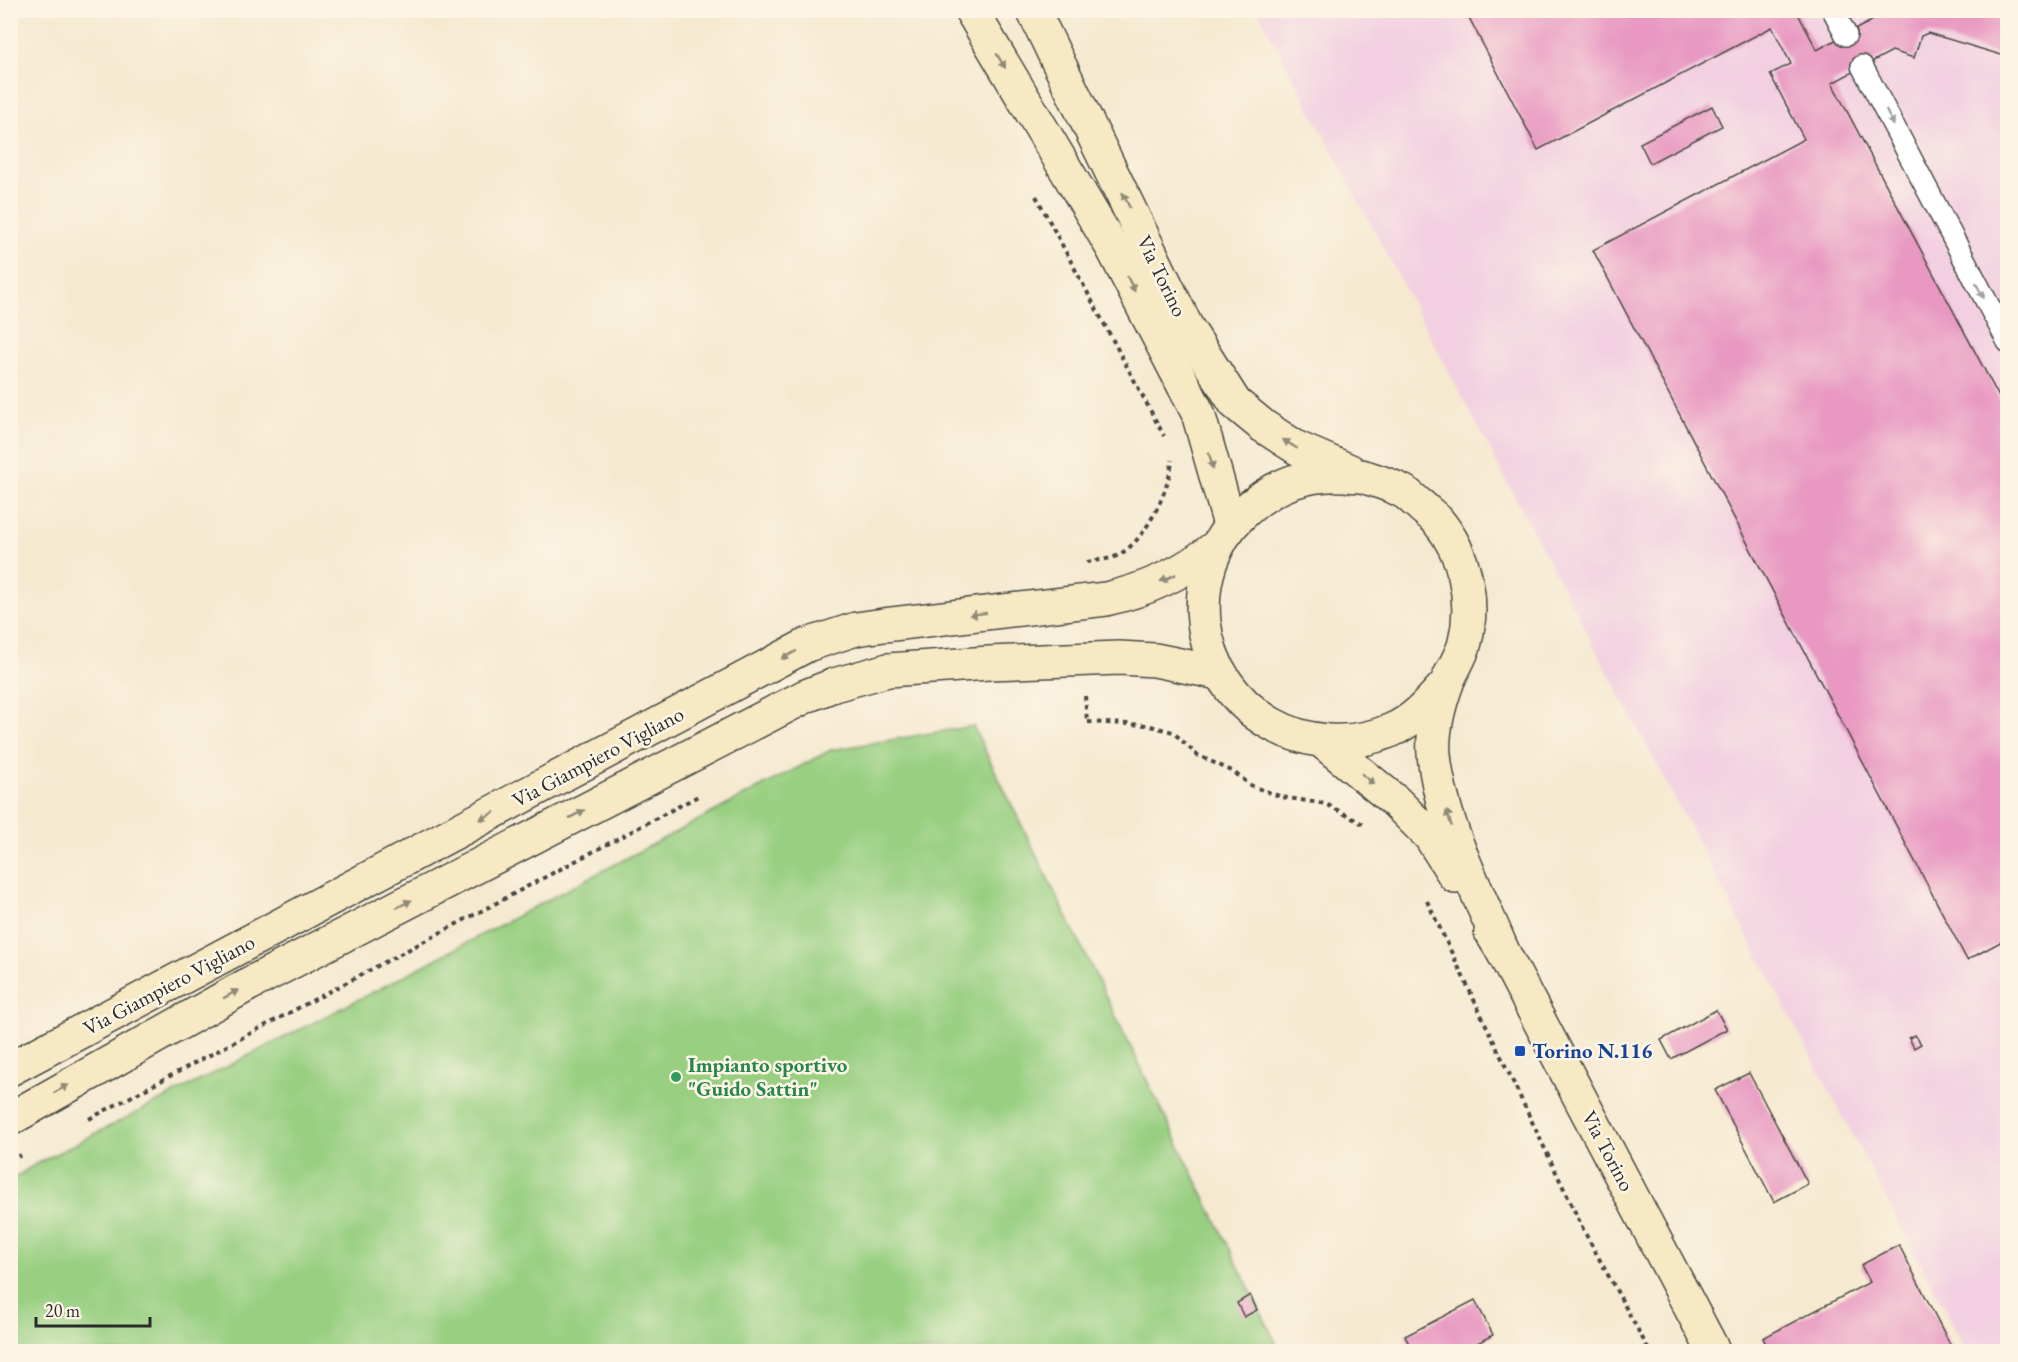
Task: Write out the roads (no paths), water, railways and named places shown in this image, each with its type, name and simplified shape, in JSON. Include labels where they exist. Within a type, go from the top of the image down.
[{"type":"main road","name":"Via Torino","points":[[971,10],[1112,247],[1198,413],[1224,536]]},
{"type":"main road","name":"Via Torino","points":[[1033,10],[1186,326],[1235,403],[1263,426],[1297,448],[1404,492],[1437,520],[1460,557],[1470,600],[1465,643],[1447,683]]},
{"type":"main road","name":"Via Giampiero Vigliano","points":[[10,1070],[807,645],[856,629],[1106,599],[1133,593],[1196,563],[1257,500],[1289,482],[1326,474],[1363,476]]},
{"type":"main road","points":[[1224,536],[1208,569],[1202,604],[1206,640],[1219,673],[1245,707],[1282,730],[1323,742],[1359,740],[1393,730],[1423,710],[1447,683]]},
{"type":"main road","name":"Via Giampiero Vigliano","points":[[10,1119],[260,979],[806,696],[834,685],[867,675],[912,667],[1092,658],[1155,660],[1219,673]]},
{"type":"main road","points":[[1447,683],[1434,726],[1434,753],[1441,792],[1454,833],[1502,950]]},
{"type":"main road","points":[[1323,742],[1396,802],[1430,836],[1502,950]]},
{"type":"main road","name":"Via Torino","points":[[1502,950],[1714,1352]]},
{"type":"lane","points":[[1833,10],[1846,35]]},
{"type":"lane","points":[[1862,66],[2007,342]]},
{"type":"place","name":"Torino N.116","points":[[1520,1051]]},
{"type":"place","name":"Impianto sportivo \"Guido Sattin\"","points":[[676,1077]]}]
